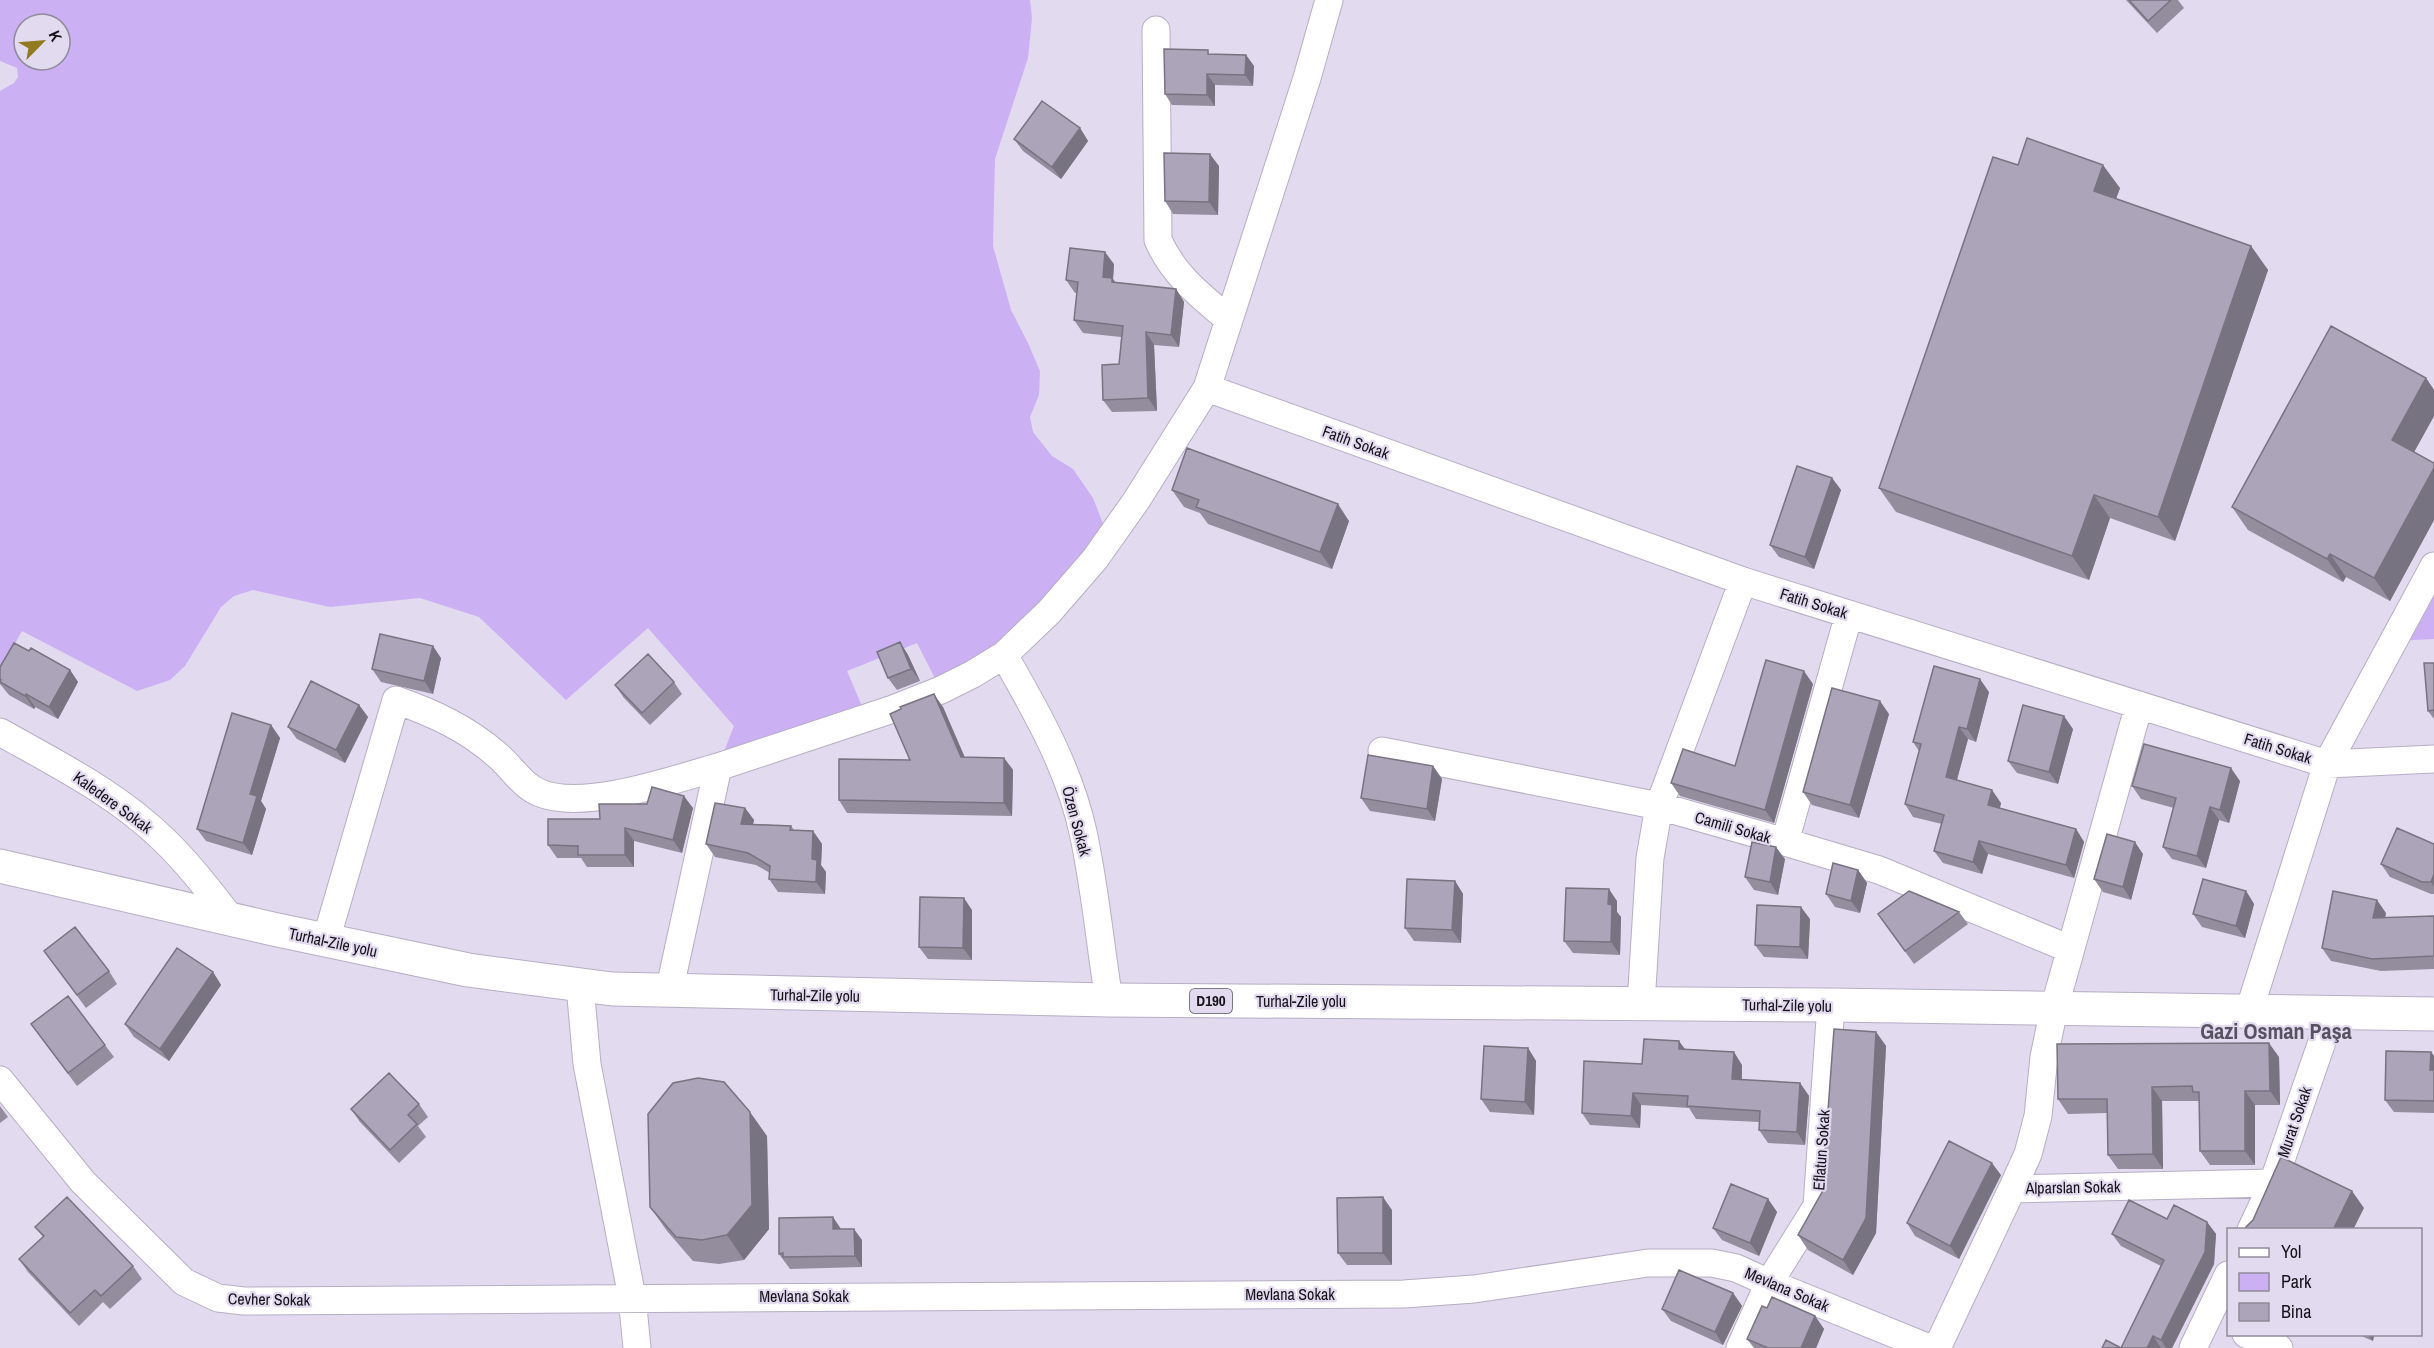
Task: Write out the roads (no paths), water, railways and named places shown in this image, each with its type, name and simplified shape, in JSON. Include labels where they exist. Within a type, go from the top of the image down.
[{"type":"main road","name":"Turhal-Zile yolu","points":[[0,866],[232,920],[468,970],[580,986],[669,992],[1109,1000],[1831,1005],[2434,1014]]},
{"type":"street","points":[[326,940],[396,700],[434,713],[468,733],[497,754],[520,780],[538,792],[553,797],[575,798],[614,793],[718,767],[893,709],[941,690],[1005,655],[1049,612],[1095,559],[1136,501],[1207,388],[1307,78],[1329,0]]},
{"type":"street","points":[[1156,30],[1158,240],[1167,260],[1181,277],[1229,320]]},
{"type":"street","name":"Fatih Sokak","points":[[1207,388],[1743,580],[2327,764],[2434,759]]},
{"type":"street","points":[[2249,1011],[2327,764],[2434,566]]},
{"type":"street","points":[[1641,1004],[1650,858],[1659,806],[1743,580]]},
{"type":"street","points":[[1785,842],[1849,614]]},
{"type":"street","name":"Özen Sokak","points":[[1005,655],[1044,725],[1064,773],[1083,830],[1109,1000]]},
{"type":"street","points":[[2012,1189],[2028,1154],[2038,1116],[2044,1057],[2054,1009],[2139,705]]},
{"type":"street","name":"Kaledere Sokak","points":[[0,732],[70,771],[129,811],[163,839],[195,872],[232,920]]},
{"type":"street","name":"Camili Sokak","points":[[1383,751],[1659,806],[1785,842],[1879,870],[2070,949]]},
{"type":"street","points":[[669,992],[718,767]]},
{"type":"street","points":[[580,986],[587,1064],[632,1297],[637,1348]]},
{"type":"street","name":"Eflatun Sokak","points":[[1740,1348],[1769,1283],[1817,1206],[1831,1005]]},
{"type":"street","name":"Murat Sokak","points":[[2252,1228],[2274,1183],[2332,1013]]},
{"type":"street","name":"Cevher Sokak","points":[[0,1080],[91,1190],[184,1282],[218,1298],[244,1301],[632,1297]]},
{"type":"street","name":"Alparslan Sokak","points":[[1937,1348],[2012,1189],[2274,1183]]},
{"type":"street","name":"Mevlana Sokak","points":[[632,1297],[1404,1294],[1474,1289],[1611,1268],[1678,1262],[1712,1263],[1736,1268],[1929,1348]]},
{"type":"street","points":[[2193,1348],[2218,1322],[2227,1284]]},
{"type":"street","points":[[2249,1336],[2279,1348]]},
{"type":"district","name":"Gazi Osman Paşa","points":[[2276,1031]]}]
